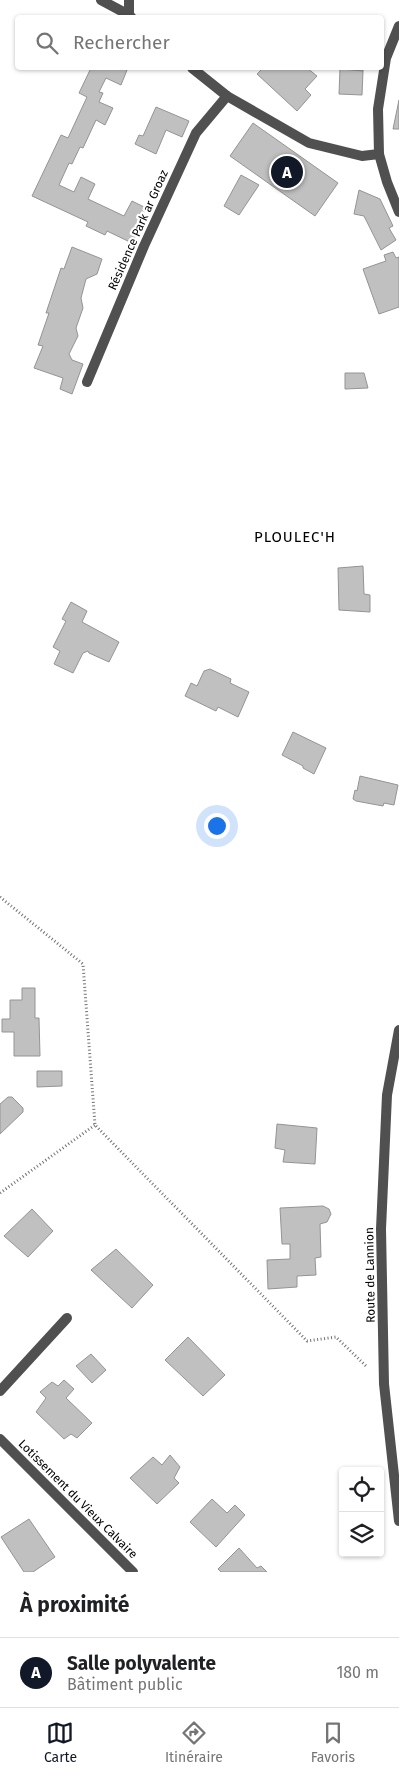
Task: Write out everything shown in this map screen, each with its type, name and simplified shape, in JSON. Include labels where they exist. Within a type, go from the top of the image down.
[{"type":"street","points":[[101,0],[129,15]]},
{"type":"street","points":[[129,0],[131,15]]},
{"type":"street","points":[[399,26],[386,58],[378,109],[379,154],[387,182],[399,212]]},
{"type":"street","points":[[194,70],[227,96],[309,143],[362,156],[379,154]]},
{"type":"street","name":"Résidence Park ar Groaz","points":[[87,382],[144,246],[196,133],[227,96]]},
{"type":"street","name":"Route de Lannion","points":[[399,1030],[387,1095],[381,1229],[384,1384],[399,1521]]},
{"type":"street","points":[[0,1391],[67,1318]]},
{"type":"street","name":"Lotissement du Vieux Calvaire","points":[[2,1443],[133,1572]]},
{"type":"path","points":[[0,897],[83,964],[95,1125],[307,1341],[336,1337],[384,1384]]},
{"type":"path","points":[[0,1193],[95,1125]]},
{"type":"building","points":[[90,70],[127,70],[121,85],[106,78],[99,92],[103,93],[99,102],[113,108],[105,125],[96,120],[83,148],[80,147],[72,164],[69,163],[59,185],[74,192],[81,177],[95,184],[88,199],[124,216],[132,201],[146,208],[138,223],[141,225],[132,243],[107,231],[105,235],[86,226],[88,222],[32,196],[61,135],[68,138],[87,97],[79,93]]},
{"type":"building","points":[[261,70],[310,70],[317,76],[305,89],[311,95],[297,111],[257,74]]},
{"type":"building","points":[[340,70],[363,71],[362,95],[339,94]]},
{"type":"building","points":[[399,100],[399,129],[393,129]]},
{"type":"building","points":[[156,107],[189,121],[182,137],[166,130],[156,154],[135,144],[139,135],[143,136]]},
{"type":"building","points":[[253,123],[338,183],[315,216],[230,156]]},
{"type":"building","points":[[241,175],[259,185],[239,215],[224,206]]},
{"type":"building","points":[[359,190],[380,199],[393,226],[389,228],[396,240],[381,250],[364,216],[354,214]]},
{"type":"building","points":[[72,247],[102,259],[97,274],[86,279],[81,298],[83,308],[76,328],[78,336],[69,354],[72,360],[83,364],[72,394],[60,389],[63,378],[34,368],[43,346],[38,345],[49,313],[46,313],[61,268],[64,269]]},
{"type":"building","points":[[393,252],[396,258],[399,257],[399,307],[379,314],[363,269],[386,261],[384,255]]},
{"type":"building","points":[[345,373],[364,373],[368,388],[345,389]]},
{"type":"building","points":[[363,566],[364,594],[370,595],[370,612],[339,610],[338,568]]},
{"type":"building","points":[[71,602],[87,611],[82,622],[119,642],[109,662],[88,651],[83,653],[73,673],[54,664],[60,651],[53,647],[66,621],[62,619]]},
{"type":"building","points":[[210,669],[231,679],[230,683],[249,692],[238,717],[218,707],[216,711],[185,696],[191,683],[197,686],[204,671]]},
{"type":"building","points":[[293,732],[326,748],[314,774],[282,755]]},
{"type":"building","points":[[360,776],[398,785],[394,805],[384,803],[383,806],[353,799]]},
{"type":"building","points":[[22,988],[35,988],[35,1018],[39,1018],[40,1056],[14,1056],[14,1032],[2,1032],[2,1019],[10,1019],[10,1000],[22,1000]]},
{"type":"building","points":[[37,1071],[62,1071],[62,1086],[37,1087]]},
{"type":"building","points":[[8,1097],[12,1097],[23,1108],[23,1112],[0,1134],[0,1104]]},
{"type":"building","points":[[277,1124],[317,1128],[315,1164],[283,1162],[285,1150],[275,1148]]},
{"type":"building","points":[[323,1206],[329,1209],[331,1214],[327,1222],[320,1224],[321,1257],[315,1258],[316,1275],[297,1276],[297,1287],[268,1289],[267,1260],[290,1259],[290,1244],[282,1244],[280,1208]]},
{"type":"building","points":[[32,1209],[53,1231],[28,1257],[4,1236]]},
{"type":"building","points":[[116,1249],[153,1285],[132,1308],[91,1270]]},
{"type":"building","points":[[188,1337],[225,1375],[203,1396],[165,1360]]},
{"type":"building","points":[[91,1354],[106,1370],[92,1383],[76,1366]]},
{"type":"building","points":[[64,1380],[74,1389],[66,1398],[92,1423],[77,1438],[71,1434],[64,1439],[36,1412],[46,1398],[40,1392],[52,1382],[58,1386]]},
{"type":"building","points":[[170,1455],[180,1467],[174,1478],[179,1483],[157,1504],[130,1478],[153,1457],[162,1465]]},
{"type":"building","points":[[212,1499],[227,1513],[235,1505],[245,1515],[216,1547],[190,1522]]},
{"type":"building","points":[[29,1519],[55,1557],[33,1572],[24,1572],[1,1537]]},
{"type":"building","points":[[239,1548],[257,1568],[261,1566],[267,1572],[221,1572],[218,1569]]},
{"type":"place","name":"Salle polyvalente","points":[[287,172]]},
{"type":"district","name":"PLOULEC'H","points":[[295,537]]}]
